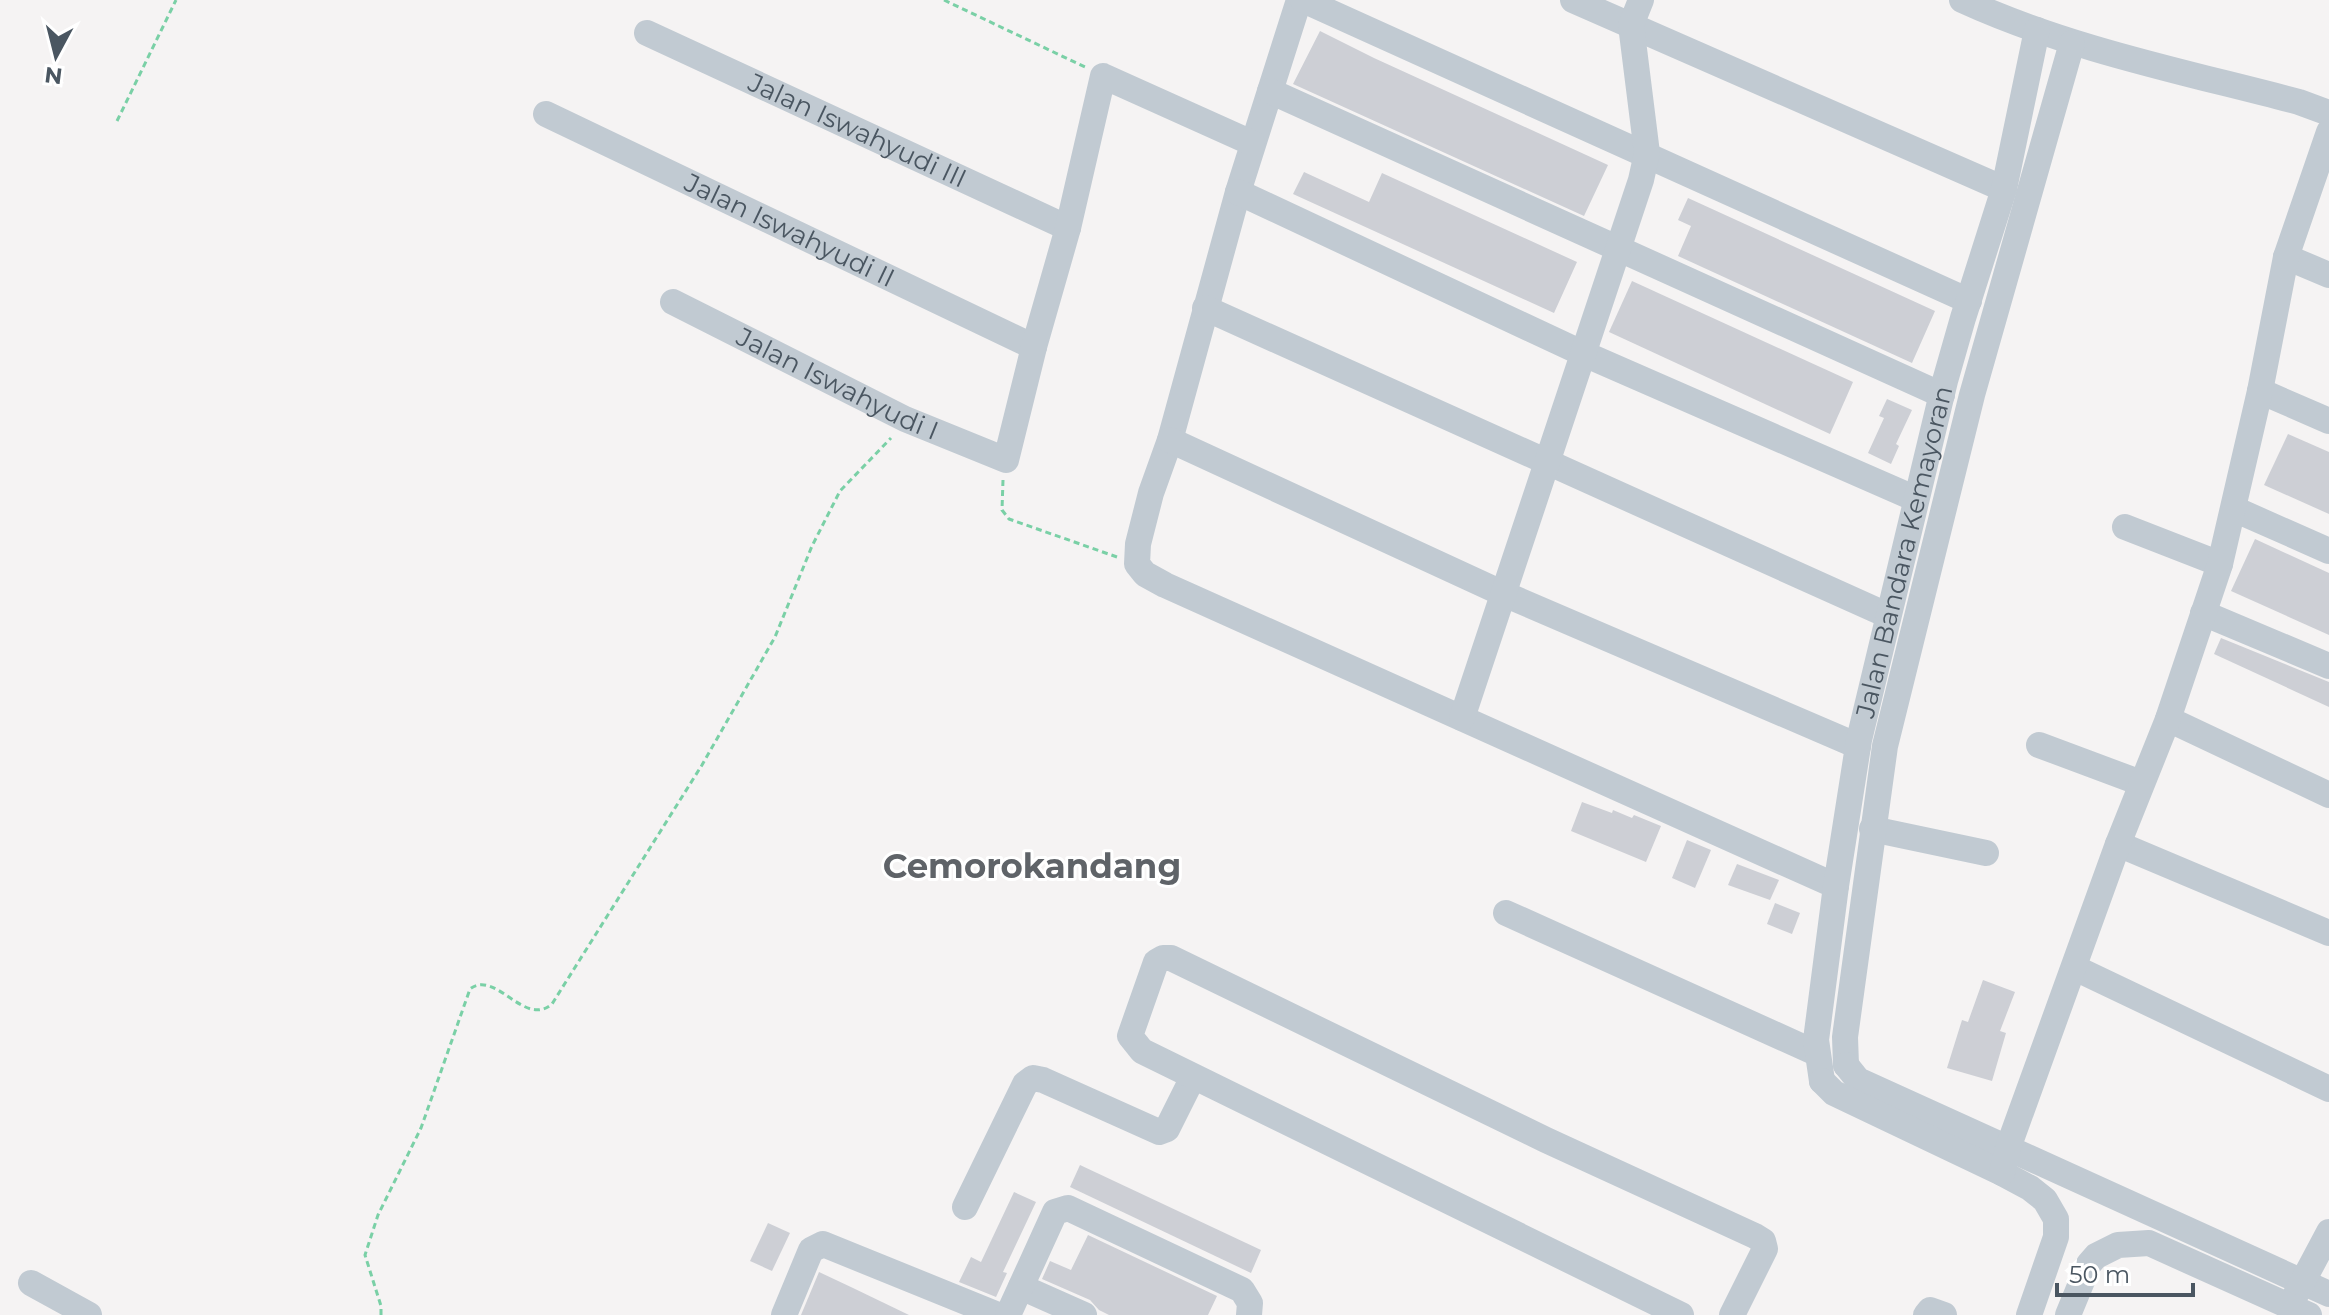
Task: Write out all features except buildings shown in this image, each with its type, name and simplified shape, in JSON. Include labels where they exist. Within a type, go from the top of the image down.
[{"type":"street","points":[[1836,886],[1165,585],[1145,574],[1137,564],[1141,531],[1170,440],[1252,143],[1301,0],[1647,153],[1969,301]]},
{"type":"street","points":[[1573,0],[2004,189]]},
{"type":"street","points":[[1462,718],[1641,180],[1647,153],[1631,25],[1641,0]]},
{"type":"street","points":[[1962,0],[1994,7],[2037,30],[2072,43],[2299,102],[2329,113]]},
{"type":"street","name":"Jalan Bandara Kemayoran","points":[[1822,1081],[1816,1053],[1836,886],[1858,746],[1942,395],[2004,189],[2037,30]]},
{"type":"street","name":"Jalan Iswahyudi III","points":[[647,33],[1068,228]]},
{"type":"street","name":"Jalan Bandara Kemayoran","points":[[1846,1065],[1845,1037],[1885,746],[1972,395],[2072,43]]},
{"type":"street","points":[[1006,460],[1068,228],[1103,76],[1252,143]]},
{"type":"street","points":[[1270,91],[1942,395]]},
{"type":"street","name":"Jalan Iswahyudi II","points":[[546,114],[1034,347]]},
{"type":"street","points":[[2005,1160],[2118,844],[2168,719],[2220,564],[2260,391],[2286,257],[2329,132]]},
{"type":"street","points":[[1238,192],[1582,353],[1916,499]]},
{"type":"street","points":[[2286,257],[2329,275]]},
{"type":"street","name":"Jalan Iswahyudi I","points":[[673,302],[905,419],[1006,460]]},
{"type":"street","points":[[1205,308],[1887,615]]},
{"type":"street","points":[[2260,391],[2329,421]]},
{"type":"street","points":[[1170,440],[1504,594],[1858,746]]},
{"type":"street","points":[[2234,509],[2329,551]]},
{"type":"street","points":[[2125,527],[2220,564]]},
{"type":"street","points":[[2203,613],[2329,666]]},
{"type":"street","points":[[2168,719],[2329,795]]},
{"type":"street","points":[[2039,745],[2141,783]]},
{"type":"street","points":[[1872,829],[1986,853]]},
{"type":"street","points":[[2118,844],[2329,933]]},
{"type":"street","points":[[1506,913],[1816,1053]]},
{"type":"street","points":[[1681,1315],[1142,1051],[1130,1036],[1156,962],[1171,958],[1546,1140],[1755,1236],[1763,1241],[1765,1249],[1732,1315]]},
{"type":"street","points":[[2075,968],[2329,1089]]},
{"type":"street","points":[[2029,1315],[2056,1237],[2056,1219],[2045,1200],[2005,1160],[1858,1080],[1846,1065],[1822,1081],[1834,1093],[2005,1160],[2161,1218],[2329,1294]]},
{"type":"street","points":[[965,1207],[1025,1084],[1033,1078],[1159,1132],[1167,1129],[1193,1077]]},
{"type":"street","points":[[1008,1315],[1055,1212],[1068,1208],[1242,1290],[1250,1303],[1249,1315]]},
{"type":"street","points":[[2149,1243],[2161,1218]]},
{"type":"street","points":[[2068,1315],[2089,1264],[2103,1251],[2118,1245],[2149,1243],[2294,1312],[2302,1282],[2329,1232]]},
{"type":"street","points":[[784,1315],[811,1250],[823,1244],[998,1315]]},
{"type":"street","points":[[31,1283],[89,1315]]},
{"type":"street","points":[[1021,1287],[1084,1315]]},
{"type":"street","points":[[1926,1315],[1930,1310],[1944,1315]]},
{"type":"path","points":[[117,121],[176,0]]},
{"type":"path","points":[[944,0],[1103,76]]},
{"type":"path","points":[[381,1315],[365,1255],[378,1215],[421,1128],[470,989],[480,984],[489,986],[531,1009],[541,1010],[552,1004],[702,765],[775,637],[812,546],[840,491],[889,441],[905,419]]},
{"type":"path","points":[[1006,460],[1001,503],[1006,516],[1137,564]]},
{"type":"district","name":"Cemorokandang","points":[[1032,866]]}]
